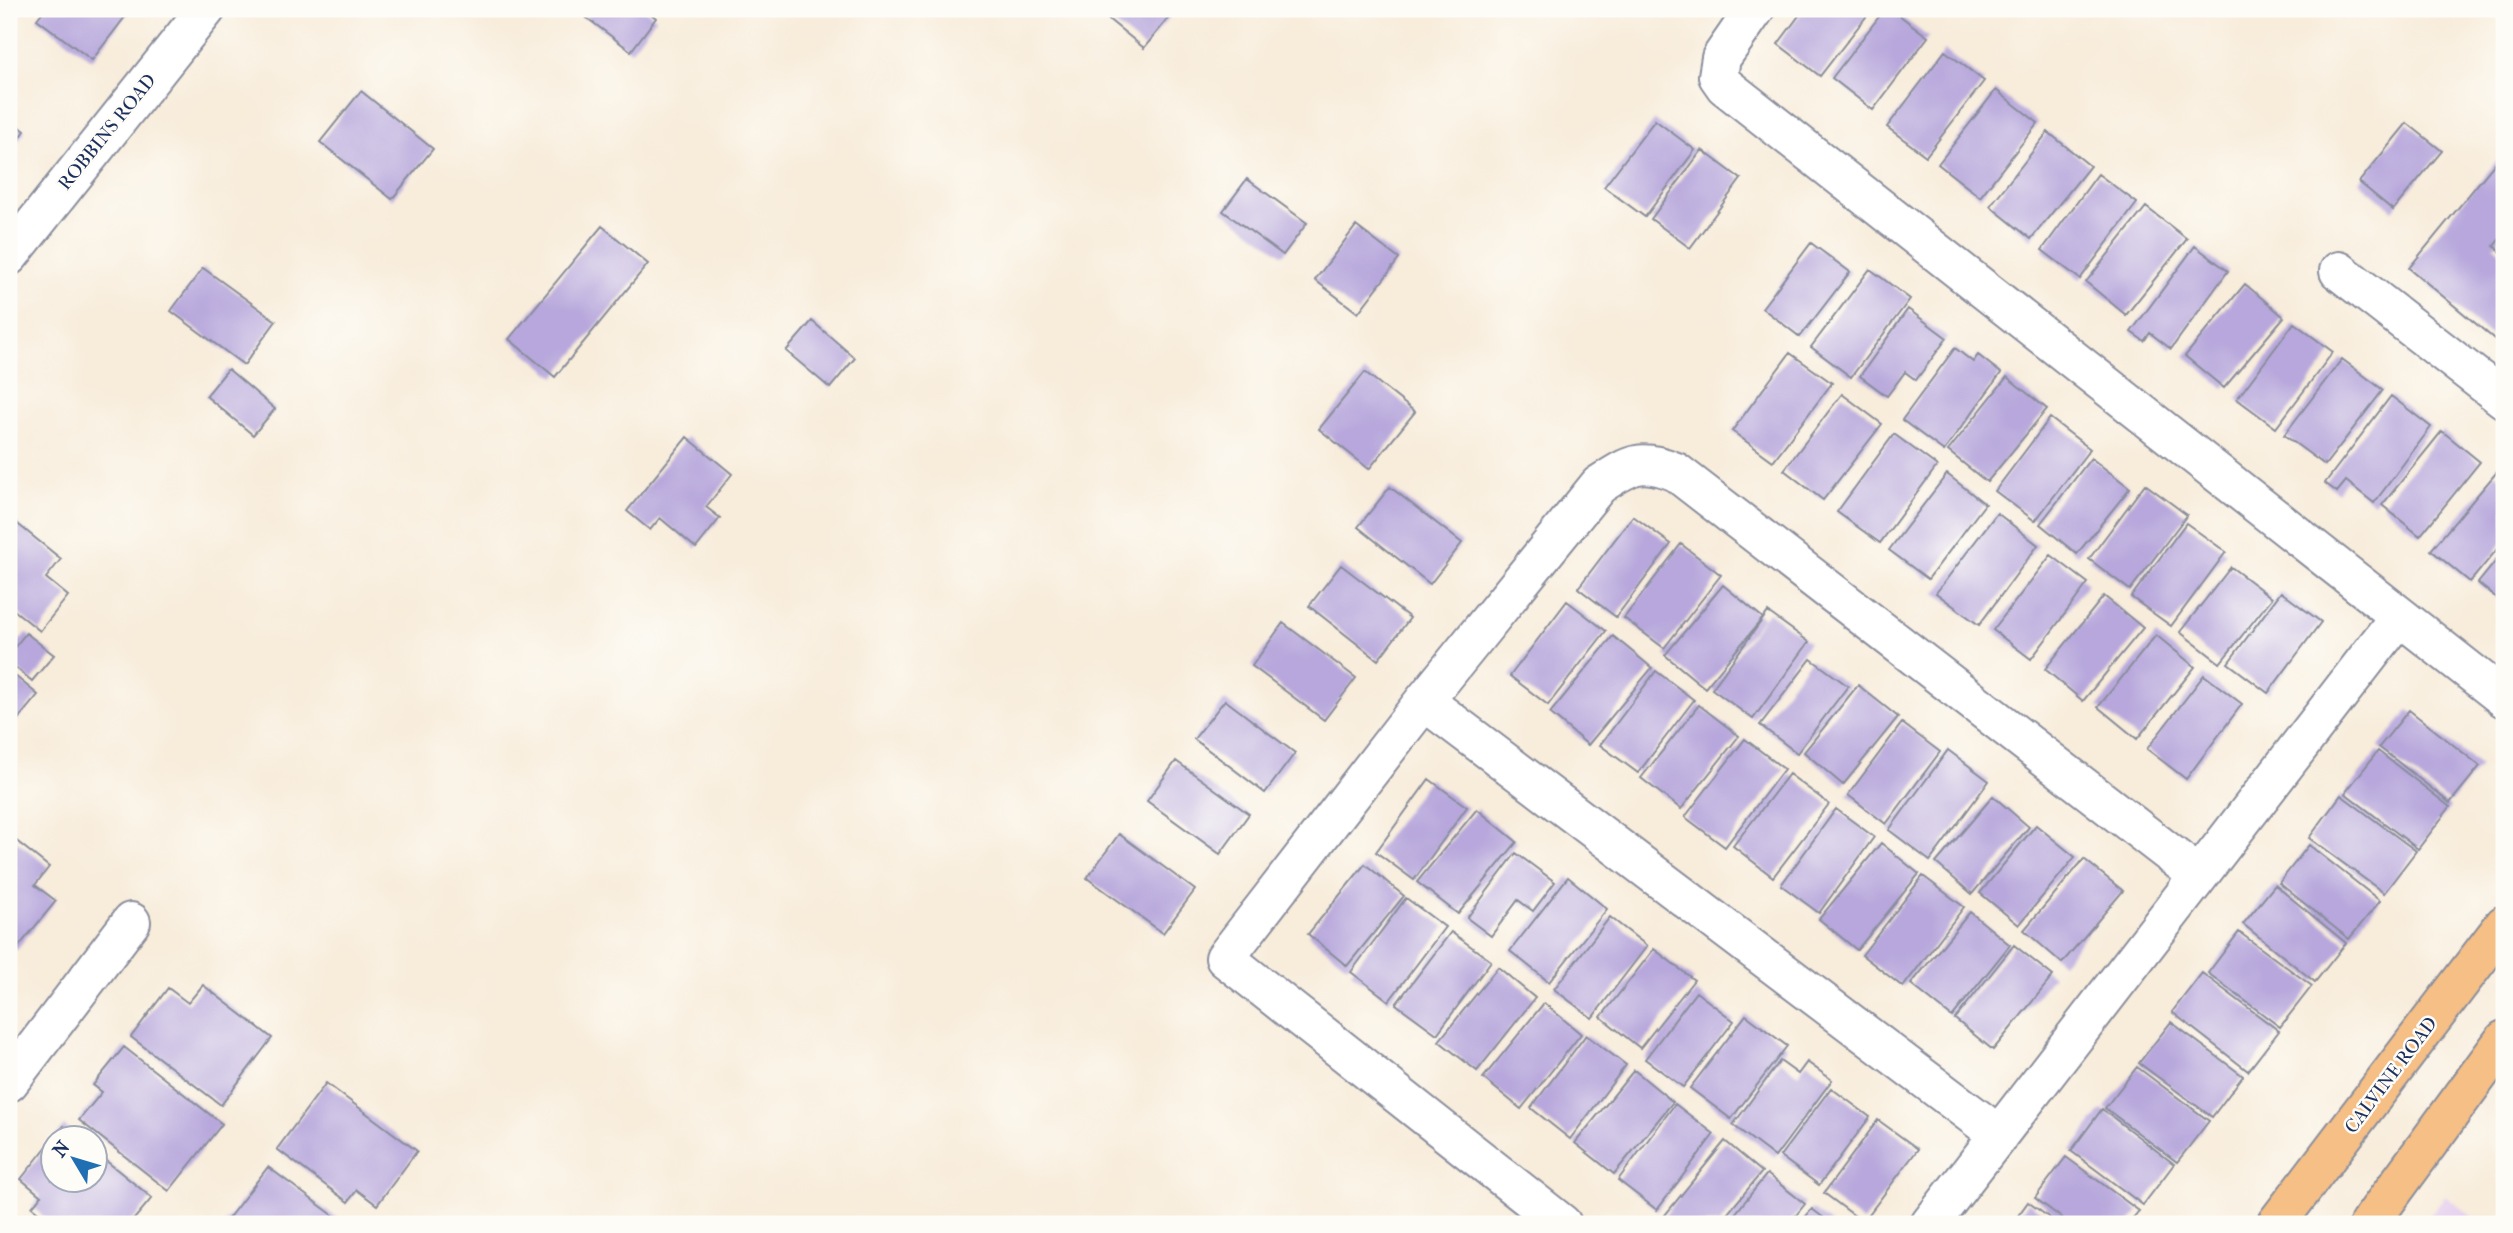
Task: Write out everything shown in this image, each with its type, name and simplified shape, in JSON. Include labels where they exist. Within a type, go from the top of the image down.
[{"type":"main road","name":"CALVINE ROAD","points":[[2276,1224],[2504,925]]},
{"type":"main road","points":[[2369,1224],[2504,1040]]},
{"type":"main road","points":[[2301,1224],[2317,1172]]},
{"type":"street","name":"ROBBINS ROAD","points":[[9,256],[206,9]]},
{"type":"street","points":[[1755,9],[1721,58],[1718,76],[1725,86],[2504,698]]},
{"type":"street","points":[[2339,271],[2504,400]]},
{"type":"street","points":[[1562,1224],[1225,958],[1424,701],[1598,485],[1637,464],[1655,464],[1676,472],[2199,876]]},
{"type":"street","points":[[1930,1224],[2399,617]]},
{"type":"street","points":[[1424,701],[1999,1135]]},
{"type":"street","points":[[9,1082],[131,922]]},
{"type":"shaded area","points":[[2445,1196],[2482,1224],[2423,1224]]},
{"type":"building","points":[[45,9],[131,9],[92,60],[37,19]]},
{"type":"building","points":[[575,9],[644,9],[656,18],[631,51]]},
{"type":"building","points":[[1096,9],[1176,9],[1144,48]]},
{"type":"building","points":[[1804,9],[1872,9],[1820,76],[1778,44]]},
{"type":"building","points":[[1885,9],[1891,9],[1928,37],[1873,110],[1832,78]]},
{"type":"building","points":[[1945,51],[1984,81],[1926,156],[1887,127]]},
{"type":"building","points":[[1996,90],[2038,123],[1980,197],[1938,164]]},
{"type":"building","points":[[361,91],[433,149],[392,199],[320,142]]},
{"type":"building","points":[[9,119],[25,131],[9,153]]},
{"type":"building","points":[[1655,120],[1695,150],[1645,217],[1604,187]]},
{"type":"building","points":[[2407,123],[2442,151],[2393,210],[2359,182]]},
{"type":"building","points":[[2048,132],[2090,166],[2031,239],[1990,206]]},
{"type":"building","points":[[1702,150],[1741,179],[1690,248],[1651,219]]},
{"type":"building","points":[[2504,152],[2504,234],[2494,246],[2504,255],[2504,347],[2409,268]]},
{"type":"building","points":[[2098,174],[2137,203],[2080,279],[2042,250]]},
{"type":"building","points":[[1247,179],[1307,223],[1283,255],[1223,211]]},
{"type":"building","points":[[2146,207],[2187,239],[2126,315],[2086,282]]},
{"type":"building","points":[[602,226],[648,264],[555,377],[509,339]]},
{"type":"building","points":[[1356,226],[1399,259],[1358,313],[1315,280]]},
{"type":"building","points":[[1811,243],[1850,272],[1800,337],[1762,308]]},
{"type":"building","points":[[2195,246],[2228,271],[2171,349],[2150,333],[2144,341],[2131,332]]},
{"type":"building","points":[[203,268],[276,321],[244,365],[171,311]]},
{"type":"building","points":[[1870,269],[1910,299],[1851,377],[1811,347]]},
{"type":"building","points":[[2245,284],[2284,317],[2224,388],[2185,356]]},
{"type":"building","points":[[1908,309],[1947,338],[1916,380],[1905,372],[1887,396],[1860,376]]},
{"type":"building","points":[[812,321],[855,358],[830,388],[786,351]]},
{"type":"building","points":[[2294,323],[2333,352],[2276,428],[2237,399]]},
{"type":"building","points":[[1955,348],[1973,362],[1978,355],[2001,373],[1944,451],[1902,420]]},
{"type":"building","points":[[1790,353],[1832,383],[1773,461],[1732,431]]},
{"type":"building","points":[[2342,359],[2383,390],[2325,465],[2284,435]]},
{"type":"building","points":[[228,369],[275,409],[253,435],[206,396]]},
{"type":"building","points":[[1365,372],[1415,412],[1369,469],[1319,429]]},
{"type":"building","points":[[2007,377],[2047,409],[1987,482],[1948,451]]},
{"type":"building","points":[[1842,394],[1882,424],[1823,500],[1784,470]]},
{"type":"building","points":[[2391,396],[2431,427],[2374,503],[2346,481],[2337,492],[2325,483]]},
{"type":"building","points":[[2050,418],[2090,449],[2035,521],[1995,491]]},
{"type":"building","points":[[2442,431],[2480,462],[2420,536],[2382,505]]},
{"type":"building","points":[[1894,434],[1937,466],[1880,543],[1837,512]]},
{"type":"building","points":[[687,437],[732,474],[706,507],[720,518],[696,548],[660,518],[650,530],[627,511]]},
{"type":"building","points":[[2091,458],[2130,488],[2077,554],[2040,524]]},
{"type":"building","points":[[2496,473],[2504,481],[2504,541],[2470,582],[2431,550]]},
{"type":"building","points":[[1947,474],[1985,504],[1928,579],[1889,550]]},
{"type":"building","points":[[2145,484],[2187,515],[2130,590],[2089,559]]},
{"type":"building","points":[[1390,487],[1462,543],[1430,584],[1358,527]]},
{"type":"building","points":[[1997,513],[2038,545],[1979,625],[1936,593]]},
{"type":"building","points":[[1633,516],[1671,544],[1616,617],[1578,588]]},
{"type":"building","points":[[14,521],[61,559],[46,578],[68,596],[40,631],[9,606],[9,528]]},
{"type":"building","points":[[2186,523],[2226,552],[2171,626],[2131,597]]},
{"type":"building","points":[[1681,544],[1721,575],[1664,648],[1624,618]]},
{"type":"building","points":[[2504,551],[2504,604],[2478,583]]},
{"type":"building","points":[[2051,555],[2088,583],[2031,659],[1993,630]]},
{"type":"building","points":[[1341,565],[1410,618],[1378,660],[1309,606]]},
{"type":"building","points":[[2231,567],[2272,598],[2220,663],[2180,632]]},
{"type":"building","points":[[1723,585],[1763,618],[1705,688],[1665,655]]},
{"type":"building","points":[[2281,592],[2321,622],[2268,693],[2228,663]]},
{"type":"building","points":[[2104,596],[2143,628],[2083,701],[2045,669]]},
{"type":"building","points":[[1567,601],[1606,631],[1548,705],[1510,676]]},
{"type":"building","points":[[1768,612],[1809,642],[1753,719],[1712,689]]},
{"type":"building","points":[[1283,623],[1356,678],[1324,720],[1252,666]]},
{"type":"building","points":[[26,633],[54,655],[32,681],[9,662],[9,654]]},
{"type":"building","points":[[2156,635],[2195,667],[2137,739],[2098,707]]},
{"type":"building","points":[[1613,636],[1652,668],[1588,745],[1550,713]]},
{"type":"building","points":[[1811,659],[1848,686],[1797,753],[1760,725]]},
{"type":"building","points":[[9,671],[38,695],[9,730]]},
{"type":"building","points":[[1656,671],[1694,700],[1638,773],[1600,745]]},
{"type":"building","points":[[2204,675],[2242,704],[2186,779],[2147,749]]},
{"type":"building","points":[[1858,685],[1898,717],[1843,785],[1804,752]]},
{"type":"building","points":[[1225,700],[1295,753],[1265,793],[1194,739]]},
{"type":"building","points":[[1699,705],[1739,736],[1681,809],[1641,778]]},
{"type":"building","points":[[2409,710],[2480,766],[2450,803],[2379,747]]},
{"type":"building","points":[[1902,723],[1940,752],[1886,824],[1848,795]]},
{"type":"building","points":[[1745,739],[1784,769],[1725,847],[1685,817]]},
{"type":"building","points":[[1948,750],[1989,781],[1930,861],[1889,830]]},
{"type":"building","points":[[2378,751],[2450,807],[2418,849],[2345,793]]},
{"type":"building","points":[[1176,761],[1249,814],[1220,854],[1147,801]]},
{"type":"building","points":[[1789,774],[1829,804],[1773,877],[1733,846]]},
{"type":"building","points":[[1429,779],[1467,807],[1414,880],[1376,852]]},
{"type":"building","points":[[2341,795],[2416,851],[2384,893],[2309,838]]},
{"type":"building","points":[[1993,796],[2029,827],[1972,894],[1936,863]]},
{"type":"building","points":[[1477,809],[1517,842],[1458,914],[1417,882]]},
{"type":"building","points":[[1836,809],[1874,837],[1819,913],[1781,885]]},
{"type":"building","points":[[2036,825],[2075,857],[2019,925],[1980,893]]},
{"type":"building","points":[[1119,834],[1195,890],[1163,933],[1087,878]]},
{"type":"building","points":[[9,835],[49,867],[35,885],[56,901],[16,950],[9,945]]},
{"type":"building","points":[[1881,843],[1919,874],[1857,950],[1819,919]]},
{"type":"building","points":[[2309,845],[2380,901],[2349,939],[2279,883]]},
{"type":"building","points":[[1516,853],[1555,882],[1533,911],[1518,900],[1491,936],[1467,918]]},
{"type":"building","points":[[2084,859],[2123,891],[2062,963],[2024,930]]},
{"type":"building","points":[[1365,864],[1404,896],[1347,966],[1308,934]]},
{"type":"building","points":[[1923,876],[1964,907],[1903,987],[1862,955]]},
{"type":"building","points":[[1568,877],[1607,909],[1549,982],[1510,951]]},
{"type":"building","points":[[2275,885],[2346,943],[2315,982],[2243,924]]},
{"type":"building","points":[[1406,898],[1445,927],[1389,1001],[1351,972]]},
{"type":"building","points":[[1970,912],[2010,945],[1952,1017],[1911,984]]},
{"type":"building","points":[[1610,917],[1647,946],[1592,1018],[1554,989]]},
{"type":"building","points":[[1451,932],[1491,961],[1437,1034],[1396,1004]]},
{"type":"building","points":[[2239,932],[2312,986],[2280,1027],[2208,973]]},
{"type":"building","points":[[2014,945],[2053,976],[1993,1050],[1955,1019]]},
{"type":"building","points":[[1654,949],[1694,980],[1640,1048],[1601,1017]]},
{"type":"building","points":[[1498,967],[1535,998],[1477,1071],[1439,1041]]},
{"type":"building","points":[[2202,973],[2279,1031],[2248,1071],[2172,1012]]},
{"type":"building","points":[[203,985],[272,1038],[221,1105],[131,1037],[168,988],[188,1003]]},
{"type":"building","points":[[1696,992],[1734,1021],[1683,1087],[1645,1059]]},
{"type":"building","points":[[1544,1003],[1581,1034],[1521,1109],[1483,1078]]},
{"type":"building","points":[[1746,1015],[1787,1046],[1731,1119],[1690,1088]]},
{"type":"building","points":[[2171,1022],[2243,1076],[2212,1117],[2139,1063]]},
{"type":"building","points":[[1586,1035],[1626,1065],[1570,1139],[1531,1108]]},
{"type":"building","points":[[124,1047],[222,1124],[169,1191],[108,1143],[108,1124],[84,1124],[79,1120],[102,1092],[93,1085]]},
{"type":"building","points":[[1780,1061],[1798,1074],[1807,1062],[1832,1080],[1775,1157],[1733,1125]]},
{"type":"building","points":[[2137,1067],[2209,1121],[2177,1162],[2105,1108]]},
{"type":"building","points":[[1634,1070],[1673,1102],[1614,1174],[1575,1143]]},
{"type":"building","points":[[326,1083],[417,1151],[377,1205],[357,1190],[348,1202],[277,1149]]},
{"type":"building","points":[[1831,1088],[1870,1117],[1819,1185],[1780,1156]]},
{"type":"building","points":[[1675,1104],[1714,1134],[1657,1210],[1618,1180]]},
{"type":"building","points":[[2102,1109],[2174,1164],[2143,1205],[2071,1151]]},
{"type":"building","points":[[1878,1120],[1918,1149],[1863,1222],[1824,1193]]},
{"type":"building","points":[[1725,1141],[1762,1172],[1719,1224],[1677,1224],[1665,1215]]},
{"type":"building","points":[[2066,1157],[2139,1211],[2128,1224],[2070,1224],[2035,1198]]},
{"type":"building","points":[[38,1158],[38,1193],[21,1179]]},
{"type":"building","points":[[108,1162],[152,1198],[130,1224],[53,1224],[32,1207],[41,1196],[39,1194],[108,1194]]},
{"type":"building","points":[[268,1167],[345,1224],[224,1224]]},
{"type":"building","points":[[1767,1174],[1805,1204],[1789,1224],[1727,1224]]},
{"type":"building","points":[[2028,1202],[2058,1224],[2012,1224]]},
{"type":"building","points":[[1812,1209],[1832,1224],[1800,1224]]}]
